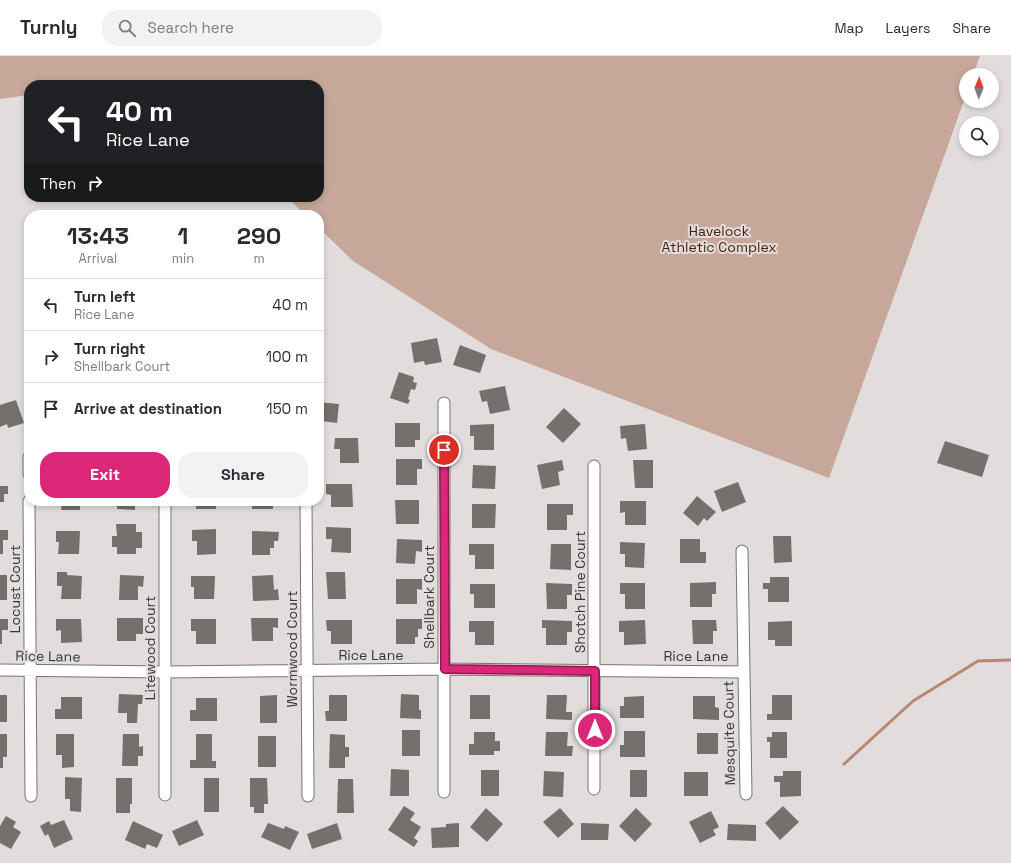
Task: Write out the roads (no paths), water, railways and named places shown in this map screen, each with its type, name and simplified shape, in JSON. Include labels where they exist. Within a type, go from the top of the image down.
[{"type":"street","name":"Shellbark Court","points":[[444,403],[444,792]]},
{"type":"street","name":"Shotch Pine Court","points":[[594,466],[594,789]]},
{"type":"street","name":"Locust Court","points":[[29,506],[31,796]]},
{"type":"street","name":"Litewood Court","points":[[165,506],[165,795]]},
{"type":"street","name":"Wormwood Court","points":[[306,506],[308,796]]},
{"type":"street","name":"Mesquite Court","points":[[742,551],[746,794]]},
{"type":"street","name":"Rice Lane","points":[[0,670],[165,672],[445,669],[743,672]]},
{"type":"waterway","points":[[844,764],[913,701],[978,661],[1011,660]]},
{"type":"park label","name":"Havelock Athletic Complex","points":[[719,240]]}]
